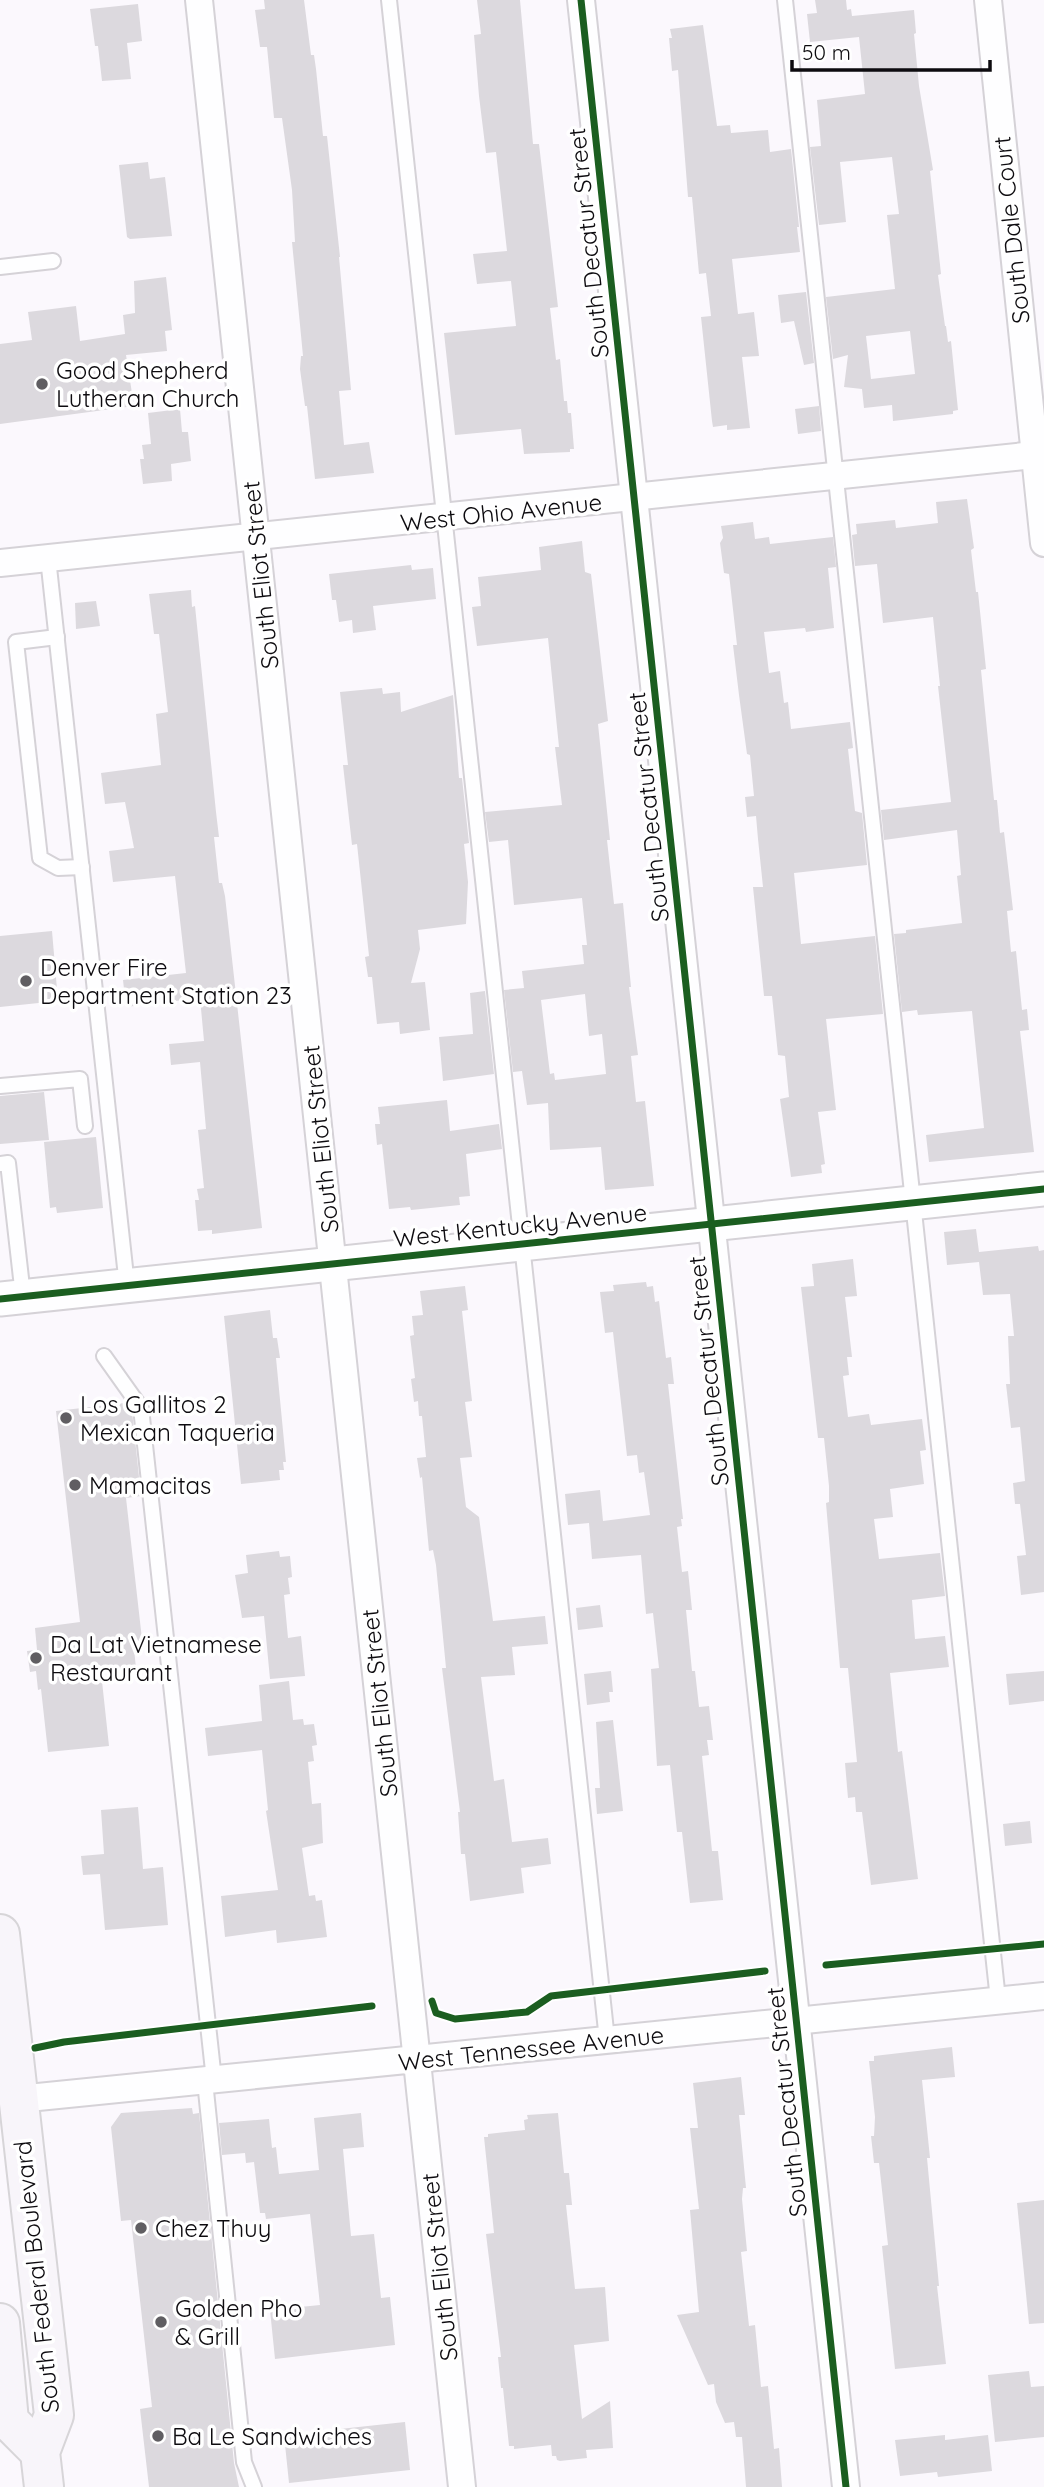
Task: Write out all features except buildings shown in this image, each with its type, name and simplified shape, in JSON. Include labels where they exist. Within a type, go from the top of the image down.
[{"type":"main road","name":"South Federal Boulevard","points":[[0,1934],[54,2416],[42,2469]]},
{"type":"main road","name":"South Federal Boulevard","points":[[0,2323],[9,2421],[42,2469]]},
{"type":"street","name":"South Eliot Street","points":[[199,0],[462,2487]]},
{"type":"street","name":"South Decatur Street","points":[[581,0],[846,2487]]},
{"type":"street","name":"South Dale Court","points":[[988,0],[1040,455],[1044,543]]},
{"type":"street","name":"West Ohio Avenue","points":[[0,563],[1040,455]]},
{"type":"street","name":"West Kentucky Avenue","points":[[11,1298],[1044,1189]]},
{"type":"street","name":"West Tennessee Avenue","points":[[18,2099],[1044,1996]]},
{"type":"lane","points":[[389,0],[607,2040]]},
{"type":"lane","points":[[785,0],[998,2000]]},
{"type":"lane","points":[[0,267],[53,261]]},
{"type":"lane","points":[[48,558],[127,1286]]},
{"type":"lane","points":[[57,637],[16,642],[40,858],[58,868],[82,867]]},
{"type":"lane","points":[[0,1086],[105,1077]]},
{"type":"lane","points":[[80,1079],[85,1126]]},
{"type":"lane","points":[[0,1164],[8,1163],[11,1298]]},
{"type":"lane","points":[[104,1356],[141,1408],[209,2081],[244,2462],[254,2487]]},
{"type":"cycle path","points":[[581,0],[846,2487]]},
{"type":"cycle path","points":[[0,1299],[1044,1189]]},
{"type":"cycle path","points":[[826,1965],[1044,1944]]},
{"type":"cycle path","points":[[432,2001],[436,2013],[455,2019],[527,2012],[551,1996],[765,1971]]},
{"type":"cycle path","points":[[35,2048],[64,2042],[372,2006]]},
{"type":"place","name":"Good Shepherd Lutheran Church","points":[[42,384]]},
{"type":"place","name":"Denver Fire Department Station 23","points":[[26,981]]},
{"type":"place","name":"Los Gallitos 2 Mexican Taqueria","points":[[66,1418]]},
{"type":"place","name":"Mamacitas","points":[[75,1485]]},
{"type":"place","name":"Da Lat Vietnamese Restaurant","points":[[36,1658]]},
{"type":"place","name":"Chez Thuy","points":[[141,2228]]},
{"type":"place","name":"Golden Pho & Grill","points":[[161,2322]]},
{"type":"place","name":"Ba Le Sandwiches","points":[[158,2436]]}]
